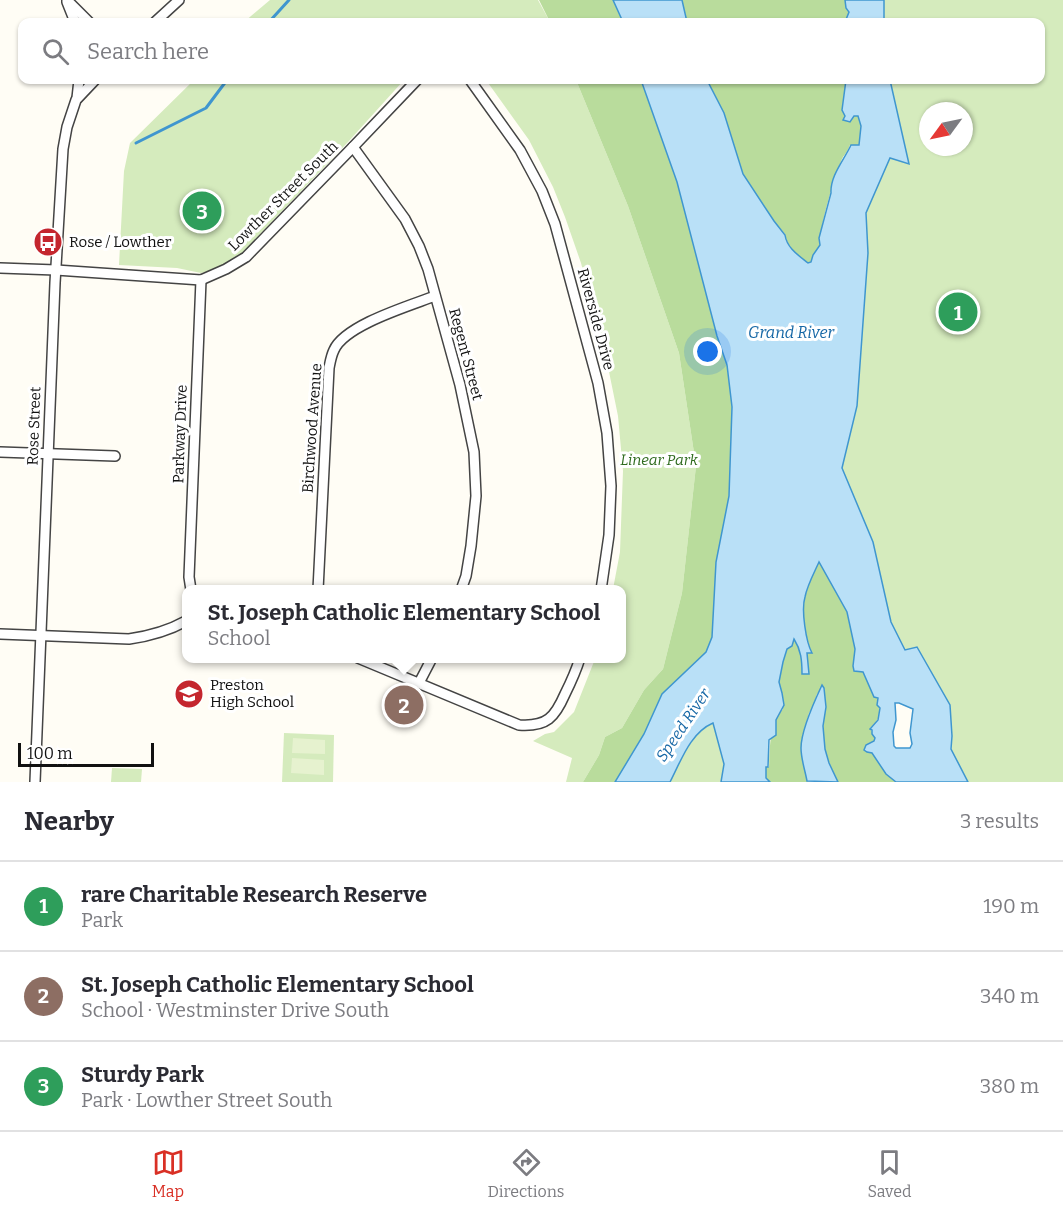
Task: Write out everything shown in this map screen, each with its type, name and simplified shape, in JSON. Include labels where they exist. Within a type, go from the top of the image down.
[{"type":"street","points":[[66,0],[73,18]]},
{"type":"street","points":[[66,0],[85,18]]},
{"type":"street","points":[[160,18],[179,0]]},
{"type":"street","points":[[76,100],[78,84]]},
{"type":"street","name":"Rose Street","points":[[35,782],[63,149],[76,100],[91,84]]},
{"type":"street","name":"Lowther Street South","points":[[0,268],[201,280],[226,269],[246,256],[413,84]]},
{"type":"street","name":"Riverside Drive","points":[[473,84],[520,150],[542,191],[555,224],[598,383],[608,433],[611,486],[609,535],[602,585]]},
{"type":"street","name":"Regent Street","points":[[353,147],[405,219],[419,246],[428,269],[460,385],[474,452],[476,496],[471,546],[463,585]]},
{"type":"street","name":"Parkway Drive","points":[[190,585],[201,280]]},
{"type":"street","name":"Birchwood Avenue","points":[[318,585],[329,368],[334,349],[346,334],[363,325],[435,296]]},
{"type":"street","points":[[0,452],[115,456]]},
{"type":"street","points":[[0,634],[129,639],[166,631],[182,623]]},
{"type":"street","points":[[370,663],[519,725],[531,726],[550,718],[558,710],[578,663]]},
{"type":"street","points":[[419,683],[429,663]]},
{"type":"green space","points":[[270,0],[538,0],[548,18],[249,18]]},
{"type":"green space","points":[[539,0],[613,0],[621,18],[548,18]]},
{"type":"green space","points":[[682,0],[845,0],[849,12],[847,18],[686,18]]},
{"type":"green space","points":[[863,0],[1063,0],[1063,782],[968,782],[951,749],[952,736],[916,647],[905,651],[891,622],[873,542],[842,468],[864,84],[1045,84],[1045,18],[863,18]]},
{"type":"green space","points":[[190,84],[400,84],[236,259],[220,269],[201,273],[177,268],[119,265],[124,171],[130,143]]},
{"type":"green space","name":"Linear Park","points":[[489,84],[578,84],[628,206],[679,353],[696,466],[682,593],[663,669],[644,690],[622,728],[605,737],[599,755],[583,782],[566,782],[572,758],[533,741],[554,732],[574,712],[593,663],[626,663],[626,585],[614,585],[620,552],[623,471],[618,416],[606,357],[581,263],[553,187],[529,140]]},
{"type":"green space","points":[[578,84],[642,84],[677,182],[717,336],[727,365],[732,407],[729,496],[712,637],[706,652],[662,694],[644,734],[615,782],[583,782],[599,755],[605,737],[622,728],[644,690],[663,669],[682,593],[696,466],[679,353],[628,206]]},
{"type":"green space","points":[[709,84],[845,84],[842,110],[858,116],[861,126],[859,145],[850,145],[840,164],[825,215],[820,245],[811,262],[808,263],[790,247],[785,234],[743,174],[724,113]]},
{"type":"green space","points":[[819,561],[847,612],[855,649],[854,671],[863,672],[874,697],[878,697],[879,716],[870,728],[875,738],[872,753],[886,774],[896,782],[838,782],[825,749],[824,688],[817,694],[802,739],[801,751],[809,782],[770,782],[766,778],[773,729],[783,709],[779,682],[783,662],[794,638],[801,651],[802,674],[809,674],[807,653],[812,653],[805,625],[804,603]]},
{"type":"green space","points":[[714,723],[724,764],[721,782],[670,782],[693,740]]},
{"type":"green space","points":[[284,733],[334,735],[333,782],[282,782]]},
{"type":"green space","points":[[293,738],[325,740],[325,754],[292,753]]},
{"type":"green space","points":[[292,758],[324,760],[324,775],[291,773]]},
{"type":"green space","points":[[112,768],[142,769],[141,782],[111,782]]},
{"type":"water","points":[[613,0],[682,0],[686,18],[621,18]]},
{"type":"water","points":[[845,0],[884,0],[884,18],[847,18],[849,12]]},
{"type":"water","points":[[642,84],[709,84],[724,113],[743,174],[791,247],[808,263],[811,262],[820,245],[819,238],[835,174],[851,145],[859,145],[861,126],[858,116],[854,116],[850,122],[843,120],[845,84],[891,84],[909,164],[890,158],[866,213],[868,253],[857,406],[842,468],[873,542],[891,622],[905,650],[917,647],[950,705],[951,749],[968,782],[896,782],[886,774],[872,753],[864,750],[866,745],[875,738],[870,729],[878,720],[880,708],[877,705],[878,698],[874,697],[863,672],[854,671],[855,649],[847,612],[819,562],[807,588],[804,603],[805,626],[812,653],[807,653],[809,674],[802,674],[801,655],[794,639],[792,646],[787,649],[779,682],[784,705],[776,720],[776,735],[769,740],[766,778],[770,782],[721,782],[724,764],[713,723],[698,733],[692,741],[670,782],[615,782],[644,734],[662,694],[706,652],[712,637],[716,562],[729,496],[732,407],[727,365],[717,336],[677,182]],"holes":[[[895,703],[913,709],[910,733],[912,744],[910,748],[896,748],[893,732],[896,720]]]},
{"type":"water","points":[[822,685],[826,707],[823,726],[825,749],[838,782],[807,781],[802,756],[803,733]]},
{"type":"waterway","points":[[273,18],[289,0]]},
{"type":"waterway","points":[[136,143],[206,108],[224,84]]},
{"type":"place","name":"Sturdy Park","points":[[202,211]]},
{"type":"place","name":"Rose / Lowther","points":[[48,242]]},
{"type":"place","name":"rare Charitable Research Reserve","points":[[958,312]]},
{"type":"place","name":"Preston High School","points":[[189,694]]},
{"type":"place","name":"St. Joseph Catholic Elementary School","points":[[404,705]]},
{"type":"water label","name":"Grand River","points":[[791,332]]},
{"type":"water label","name":"Speed River","points":[[683,725]]}]
